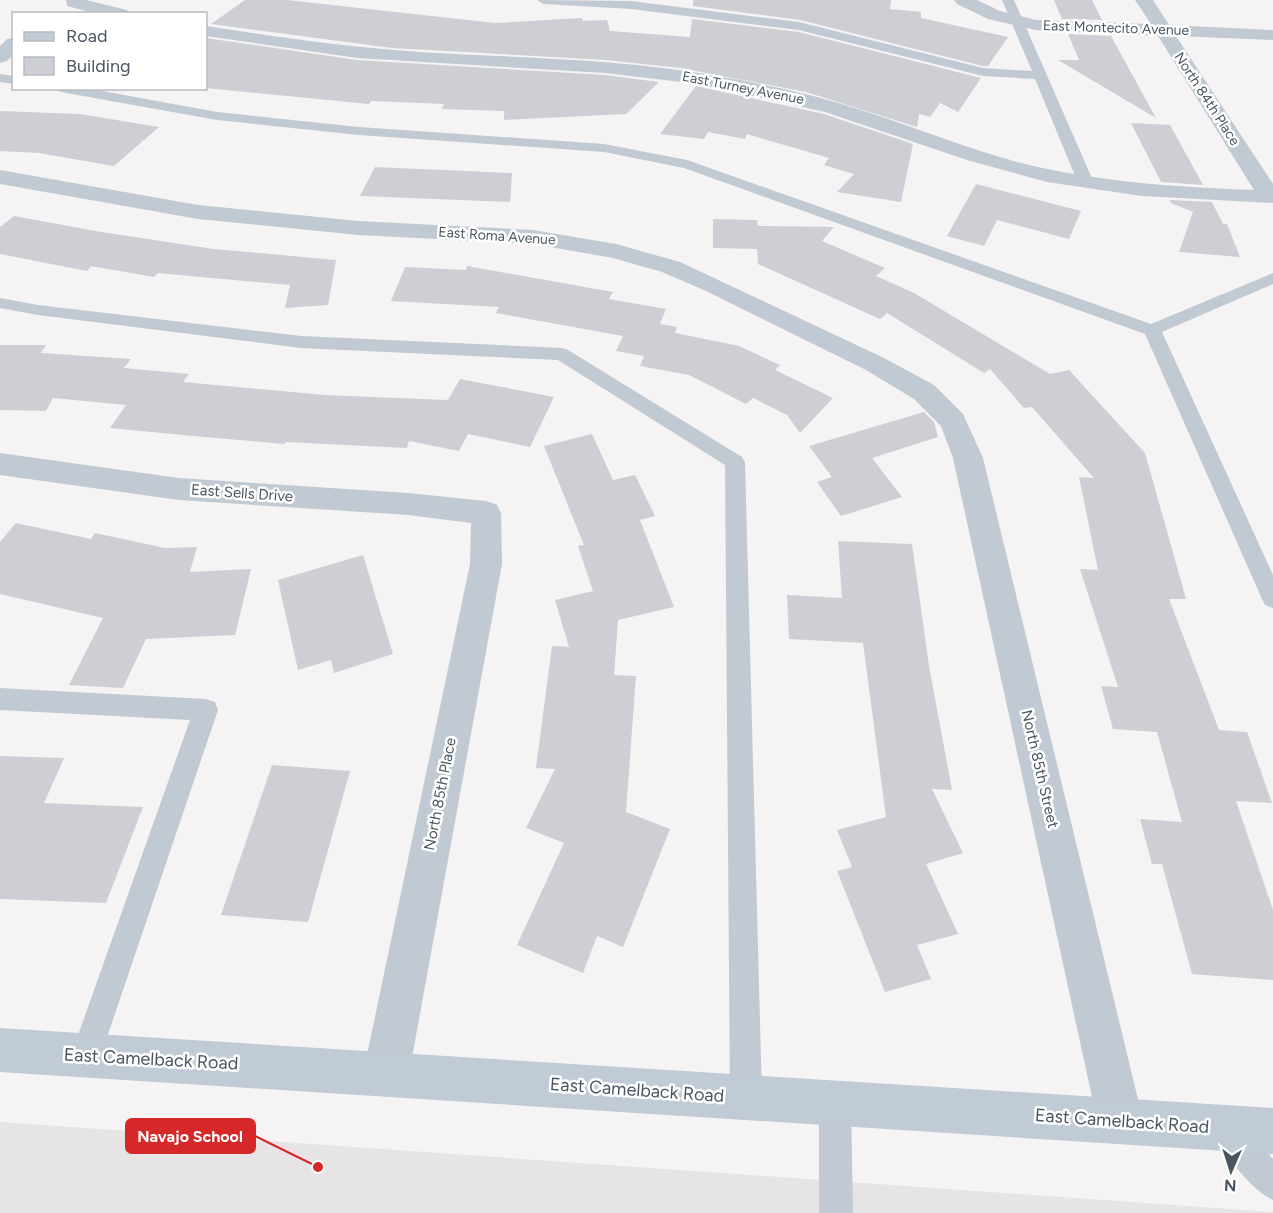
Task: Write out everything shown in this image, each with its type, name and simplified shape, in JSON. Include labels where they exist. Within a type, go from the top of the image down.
[{"type":"main road","name":"East Camelback Road","points":[[0,1050],[1273,1131]]},
{"type":"street","name":"East Montecito Avenue","points":[[963,0],[994,15],[1019,23],[1060,27],[1273,35]]},
{"type":"street","name":"North 84th Place","points":[[1144,0],[1269,197]]},
{"type":"street","points":[[56,12],[75,1],[114,12]]},
{"type":"street","name":"East Turney Avenue","points":[[207,32],[337,51],[449,60],[611,67],[695,77],[798,98],[850,113],[974,156],[1086,183],[1179,194],[1269,197]]},
{"type":"street","points":[[0,57],[12,45]]},
{"type":"street","name":"East Roma Avenue","points":[[0,177],[198,212],[358,228],[533,237],[616,251],[671,267],[713,285],[875,364],[924,392],[953,421]]},
{"type":"street","name":"North 85th Street","points":[[953,421],[968,458],[1120,1120]]},
{"type":"street","name":"East Sells Drive","points":[[0,464],[179,489],[408,504],[486,513]]},
{"type":"street","name":"North 85th Place","points":[[386,1074],[486,564],[486,513]]},
{"type":"lane","points":[[543,0],[631,5],[799,26],[983,72],[1039,75]]},
{"type":"lane","points":[[1008,0],[1086,183]]},
{"type":"lane","points":[[72,90],[217,116],[359,131],[604,148],[687,164],[1152,330],[1273,278]]},
{"type":"lane","points":[[0,303],[301,342],[562,354],[735,462],[746,1097]]},
{"type":"lane","points":[[1152,330],[1273,599]]},
{"type":"lane","points":[[0,699],[206,710],[86,1055]]},
{"type":"lane","points":[[835,1102],[836,1213]]},
{"type":"lane","points":[[1227,1128],[1273,1184]]},
{"type":"shaded area","points":[[0,1122],[1273,1212],[1273,1213],[0,1213]]},
{"type":"building","points":[[245,0],[287,0],[495,23],[582,18],[583,21],[607,20],[610,31],[690,37],[692,19],[799,32],[981,78],[958,112],[940,103],[930,117],[919,114],[917,127],[806,92],[680,68],[606,60],[392,48],[211,24]]},
{"type":"building","points":[[693,0],[891,0],[890,9],[921,12],[921,18],[1008,37],[988,66],[983,66],[800,20],[693,6]]},
{"type":"building","points":[[1054,0],[1092,0],[1102,20],[1062,19]]},
{"type":"building","points":[[1068,34],[1111,36],[1156,118],[1058,60],[1079,60]]},
{"type":"building","points":[[207,38],[357,60],[605,75],[659,82],[626,114],[504,120],[504,111],[442,109],[444,104],[371,101],[369,104],[207,88]]},
{"type":"building","points":[[696,86],[824,114],[913,144],[901,202],[837,192],[854,174],[824,165],[829,158],[747,134],[745,139],[708,132],[704,139],[660,134]]},
{"type":"building","points":[[0,111],[80,114],[159,127],[114,166],[39,153],[0,151]]},
{"type":"building","points":[[1131,123],[1170,125],[1203,185],[1161,182]]},
{"type":"building","points":[[375,167],[512,173],[510,202],[360,196]]},
{"type":"building","points":[[976,184],[1081,211],[1069,239],[997,220],[984,246],[947,236]]},
{"type":"building","points":[[1169,200],[1212,202],[1223,224],[1227,224],[1240,257],[1179,252],[1193,212]]},
{"type":"building","points":[[14,216],[214,249],[336,260],[328,305],[285,308],[290,285],[158,273],[154,277],[91,266],[87,271],[0,254],[0,227]]},
{"type":"building","points":[[713,219],[757,220],[758,226],[834,227],[822,241],[885,268],[876,276],[914,293],[1050,374],[1069,370],[1145,453],[1186,599],[1169,599],[1219,730],[1247,732],[1272,803],[1236,801],[1273,910],[1273,980],[1192,974],[1162,864],[1152,864],[1140,819],[1182,822],[1157,732],[1113,729],[1101,686],[1118,687],[1080,569],[1098,570],[1079,477],[1094,478],[1032,407],[1024,408],[990,369],[984,373],[887,313],[880,319],[758,264],[757,249],[713,248]]},
{"type":"building","points":[[467,266],[613,292],[609,299],[666,309],[660,324],[677,327],[675,333],[739,346],[780,365],[775,370],[833,398],[800,433],[787,415],[753,398],[746,404],[689,375],[640,366],[644,356],[616,351],[623,336],[496,313],[499,307],[391,301],[405,267],[466,270]]},
{"type":"building","points":[[0,345],[46,345],[41,353],[131,359],[124,368],[189,374],[183,382],[325,395],[448,400],[460,379],[554,397],[530,447],[468,434],[459,451],[409,441],[407,448],[285,442],[285,444],[193,436],[110,428],[126,405],[53,398],[46,411],[0,410]]},
{"type":"building","points":[[924,412],[934,422],[938,437],[872,458],[902,497],[841,516],[817,482],[832,477],[809,446]]},
{"type":"building","points":[[592,434],[613,480],[635,475],[655,516],[640,520],[674,607],[618,620],[614,675],[636,676],[626,812],[670,829],[623,947],[597,936],[583,973],[517,945],[564,843],[526,828],[555,769],[536,768],[552,646],[569,647],[555,600],[593,591],[578,546],[584,545],[544,446]]},
{"type":"building","points":[[16,523],[91,539],[95,533],[165,548],[197,547],[190,572],[251,569],[235,635],[146,639],[123,688],[69,685],[103,618],[0,594],[0,542]]},
{"type":"building","points":[[838,541],[912,544],[929,666],[952,790],[932,789],[963,853],[926,864],[958,934],[917,945],[931,979],[885,992],[837,871],[852,867],[837,830],[886,817],[863,643],[789,639],[787,595],[842,598]]},
{"type":"building","points":[[363,555],[393,654],[334,673],[331,660],[298,670],[278,580]]},
{"type":"building","points":[[0,756],[64,758],[44,803],[143,807],[106,903],[0,899]]},
{"type":"building","points":[[272,765],[350,771],[308,922],[221,915]]},
{"type":"place","name":"Navajo School","points":[[318,1167]]}]
